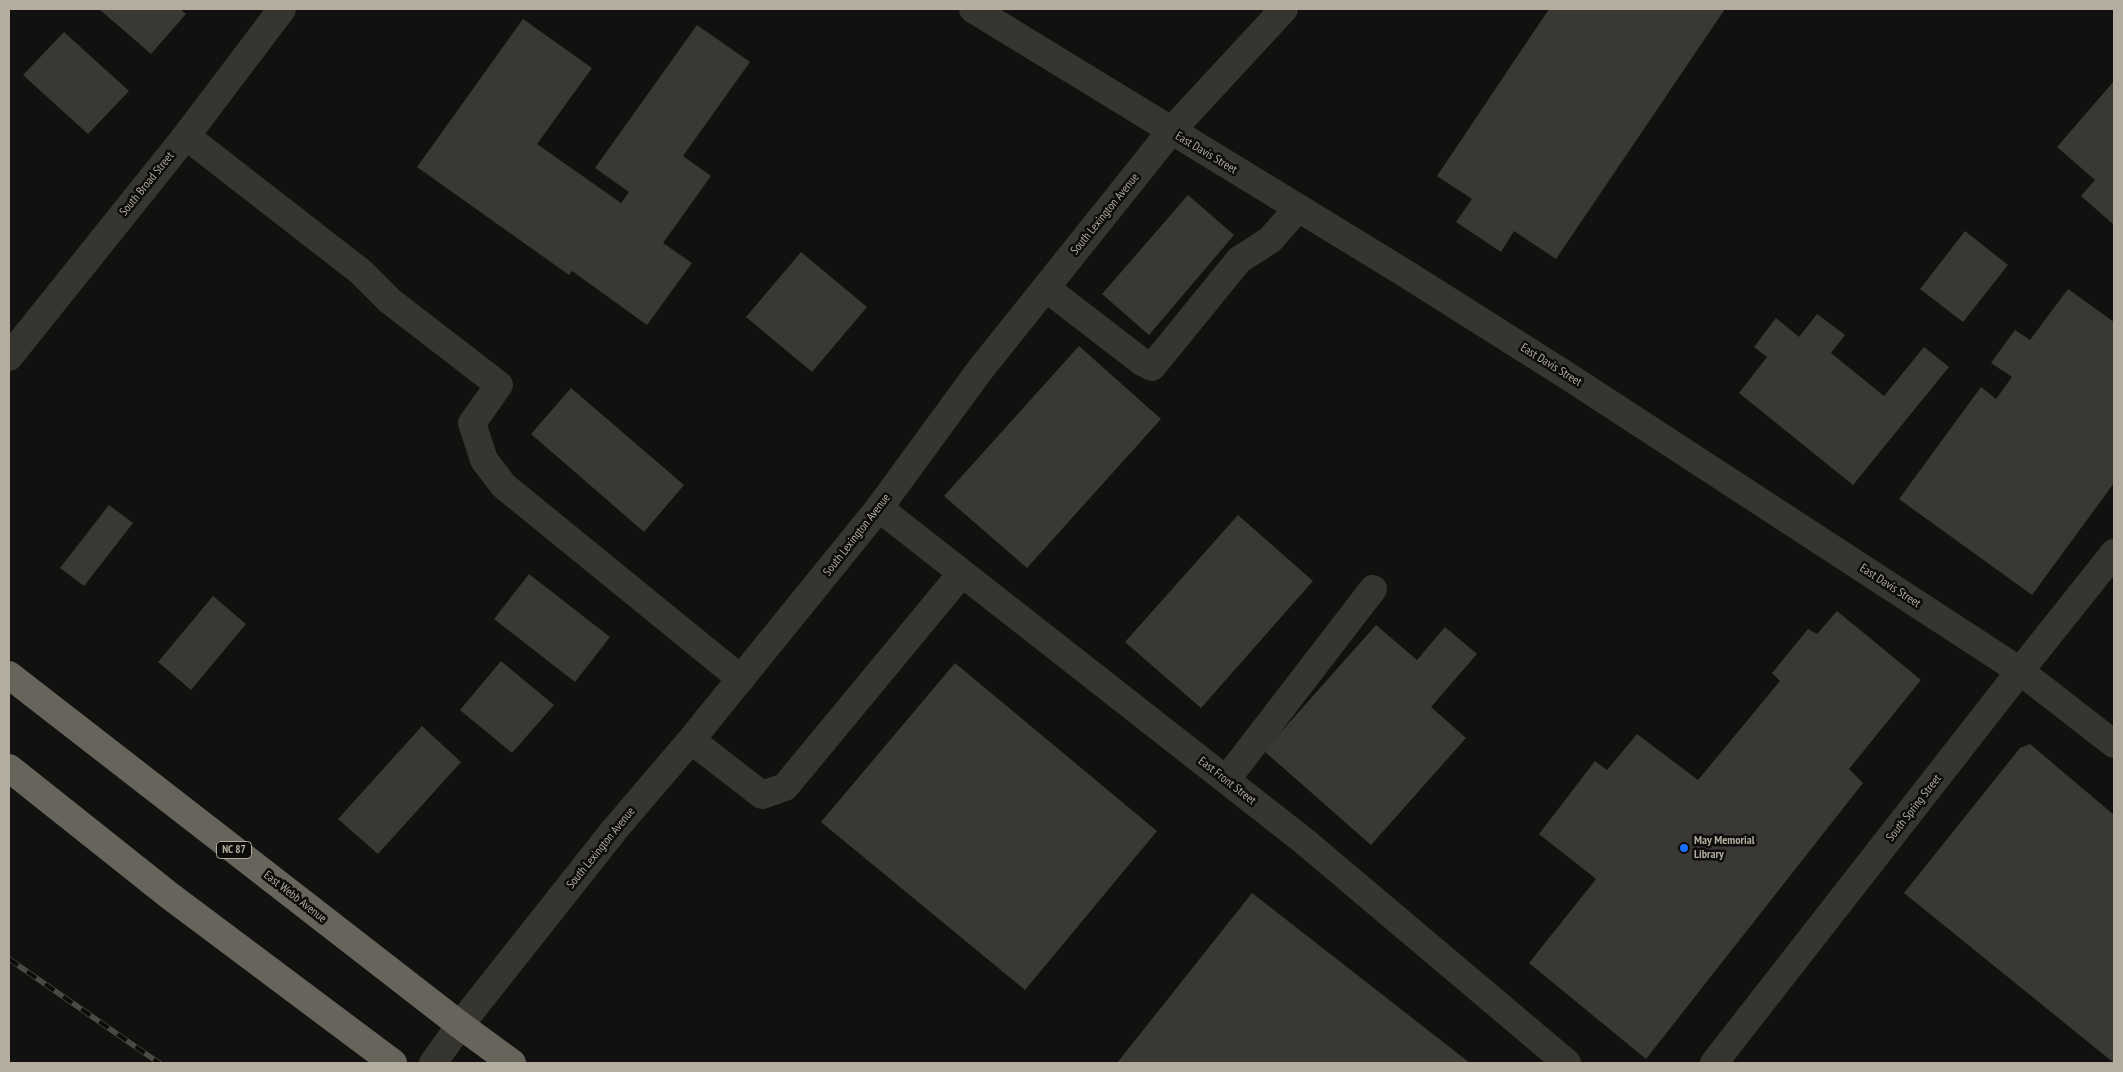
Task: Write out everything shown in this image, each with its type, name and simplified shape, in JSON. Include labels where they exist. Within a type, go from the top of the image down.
[{"type":"highway","name":"East Webb Avenue","points":[[9,675],[460,1026],[512,1063]]},
{"type":"highway","points":[[9,768],[170,896],[393,1063]]},
{"type":"street","name":"South Broad Street","points":[[9,357],[186,136],[282,9]]},
{"type":"street","name":"East Davis Street","points":[[973,9],[1566,375],[2020,671],[2114,744]]},
{"type":"street","name":"South Lexington Avenue","points":[[433,1063],[460,1026],[616,830],[879,508],[980,370],[1171,131],[1284,9]]},
{"type":"street","points":[[186,136],[361,272],[390,301],[499,386],[472,423],[484,460],[504,486],[741,679]]},
{"type":"street","points":[[1046,288],[1142,362],[1152,367],[1239,260],[1270,240],[1298,208]]},
{"type":"street","name":"East Front Street","points":[[879,508],[1304,841],[1567,1063]]},
{"type":"street","name":"South Spring Street","points":[[1714,1063],[2114,553]]},
{"type":"street","points":[[691,740],[762,795],[785,786],[962,573]]},
{"type":"street","points":[[1226,780],[1373,589]]},
{"type":"building","points":[[99,9],[180,9],[186,14],[151,54]]},
{"type":"building","points":[[1549,9],[1725,9],[1556,259],[1514,231],[1501,252],[1456,222],[1472,199],[1437,176]]},
{"type":"building","points":[[523,19],[592,68],[537,144],[621,203],[629,192],[595,168],[697,25],[750,62],[683,156],[711,176],[663,243],[692,263],[647,325],[572,271],[569,275],[417,167]]},
{"type":"building","points":[[64,32],[129,91],[88,134],[23,75]]},
{"type":"building","points":[[2114,81],[2114,225],[2081,196],[2095,180],[2057,147]]},
{"type":"building","points":[[1188,195],[1234,235],[1149,335],[1102,294]]},
{"type":"building","points":[[1965,231],[2008,265],[1963,322],[1920,289]]},
{"type":"building","points":[[801,252],[867,307],[812,372],[746,317]]},
{"type":"building","points":[[2068,289],[2114,322],[2114,483],[2032,595],[1899,499],[1981,387],[1996,399],[2012,377],[1991,363],[2015,330],[2030,340]]},
{"type":"building","points":[[1817,314],[1845,335],[1831,353],[1884,396],[1924,347],[1949,367],[1853,485],[1739,393],[1767,357],[1754,347],[1776,318],[1799,337]]},
{"type":"building","points":[[1079,346],[1161,419],[1027,568],[944,496]]},
{"type":"building","points":[[571,388],[684,485],[644,532],[531,434]]},
{"type":"building","points":[[109,505],[133,523],[84,586],[60,568]]},
{"type":"building","points":[[1238,515],[1313,581],[1201,708],[1125,642]]},
{"type":"building","points":[[529,574],[610,637],[575,682],[494,619]]},
{"type":"building","points":[[213,596],[246,624],[191,690],[158,662]]},
{"type":"building","name":"May Memorial Library","points":[[1837,611],[1921,680],[1849,769],[1863,783],[1646,1059],[1529,963],[1596,879],[1539,834],[1595,761],[1607,770],[1637,734],[1698,780],[1780,681],[1772,673],[1808,629],[1817,634]]},
{"type":"building","points":[[1376,625],[1417,660],[1445,627],[1477,654],[1431,707],[1466,738],[1371,845],[1264,751]]},
{"type":"building","points":[[501,661],[554,705],[512,753],[460,710]]},
{"type":"building","points":[[955,663],[1157,831],[1025,990],[821,822]]},
{"type":"building","points":[[422,726],[461,762],[378,854],[338,819]]},
{"type":"building","points":[[2030,744],[2114,815],[2114,1063],[1904,893],[2020,748]]},
{"type":"building","points":[[1252,893],[1470,1063],[1117,1063]]},
{"type":"railway","points":[[9,959],[159,1063]]},
{"type":"place","name":"May Memorial Library","points":[[1684,848]]}]
